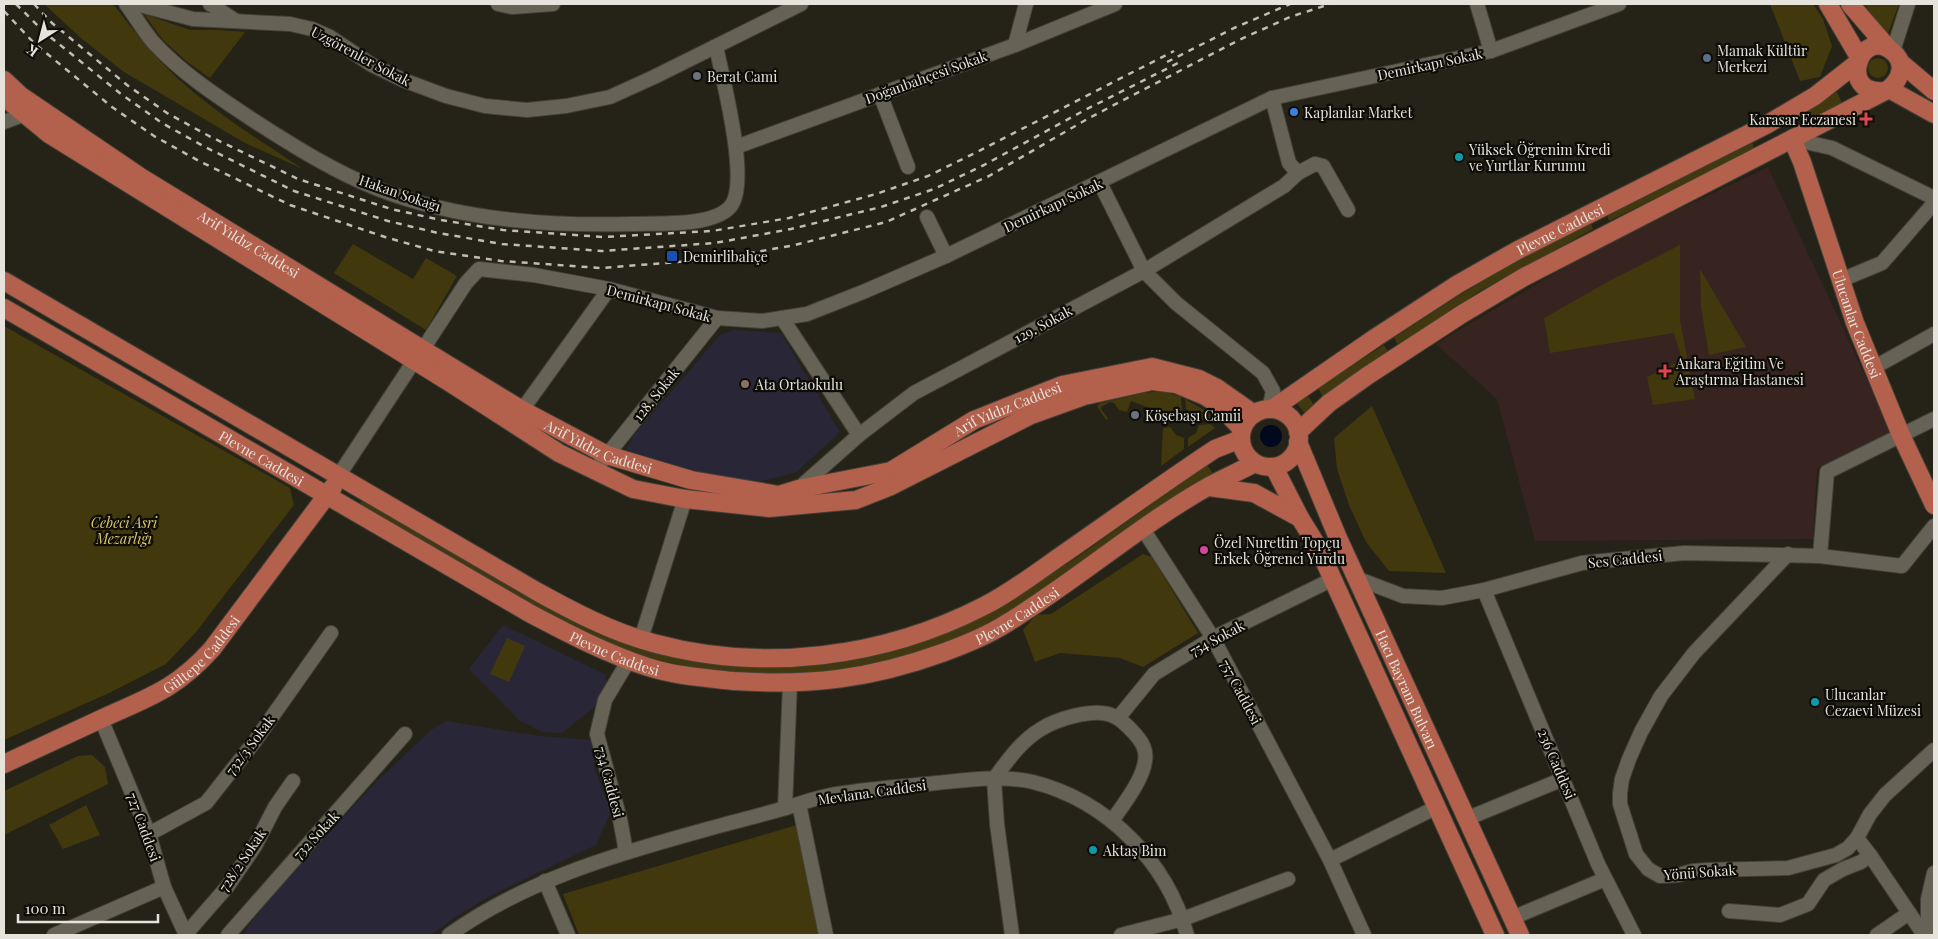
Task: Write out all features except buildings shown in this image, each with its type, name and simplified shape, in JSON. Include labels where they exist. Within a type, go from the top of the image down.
[{"type":"main road","points":[[1828,4],[1858,60]]},
{"type":"main road","points":[[1850,4],[1894,54],[1934,92]]},
{"type":"main road","points":[[1886,90],[1898,80],[1900,74],[1894,54],[1882,46],[1869,48],[1858,60],[1856,70],[1862,83],[1874,90],[1886,90],[1934,114]]},
{"type":"main road","name":"Plevne Caddesi","points":[[4,281],[578,614],[641,639],[687,651],[741,657],[780,658],[837,655],[893,642],[960,618],[1002,596],[1210,453],[1242,434],[1247,420],[1265,411],[1458,284],[1518,250],[1766,125],[1815,96],[1858,60]]},
{"type":"main road","name":"Arif Yıldız Caddesi","points":[[4,80],[49,134],[419,355],[607,455],[691,480],[778,494],[891,471],[974,420],[1062,385],[1152,367],[1199,379],[1265,411]]},
{"type":"main road","name":"Plevne Caddesi","points":[[1274,467],[1283,464],[1290,458],[1296,451],[1298,437],[1338,396],[1462,314],[1583,246],[1886,90]]},
{"type":"main road","name":"Arif Yıldız Caddesi","points":[[4,97],[29,110]]},
{"type":"main road","name":"Ulucanlar Caddesi","points":[[1792,139],[1802,162],[1841,280],[1873,368],[1934,505]]},
{"type":"main road","name":"Plevne Caddesi","points":[[4,308],[572,636],[648,667],[696,678],[790,683],[821,682],[909,665],[972,642],[1007,624],[1208,487],[1255,463]]},
{"type":"main road","name":"Arif Yıldız Caddesi","points":[[419,355],[559,453],[632,489],[685,499],[769,508],[856,500],[888,487],[1031,415],[1084,396],[1152,381],[1176,384],[1205,396],[1219,406],[1242,434]]},
{"type":"main road","points":[[1265,411],[1281,411],[1289,416],[1295,424],[1298,437]]},
{"type":"main road","points":[[1242,434],[1243,448],[1248,456],[1255,463],[1274,467]]},
{"type":"main road","name":"Hacı Bayram Bulvarı","points":[[1298,437],[1338,538],[1520,935]]},
{"type":"main road","name":"Hacı Bayram Bulvarı","points":[[1274,467],[1333,579],[1495,935]]},
{"type":"main road","name":"Gültepe Caddesi","points":[[4,764],[165,690],[195,668],[212,649],[328,495],[339,476]]},
{"type":"main road","points":[[1208,487],[1254,493],[1300,518]]},
{"type":"street","name":"Hakan Sokağı","points":[[126,4],[152,41],[186,74],[290,144],[335,170],[378,189],[460,212],[507,219],[589,225],[701,220],[720,214],[731,206],[737,193],[736,147]]},
{"type":"street","name":"Uzgörenler Sokak","points":[[136,4],[193,18],[290,24],[312,28],[330,37],[372,65],[403,80],[446,96],[485,106],[527,110],[566,106],[610,96],[654,78],[801,4]]},
{"type":"street","points":[[210,4],[236,21]]},
{"type":"street","points":[[498,4],[512,7],[553,4]]},
{"type":"street","points":[[1015,45],[1026,4]]},
{"type":"street","name":"Doğanbahçesi Sokak","points":[[736,147],[1015,45],[1115,4]]},
{"type":"street","points":[[1477,4],[1491,52]]},
{"type":"street","name":"Demirkapı Sokak","points":[[419,355],[466,282],[479,269],[534,275],[609,289],[717,318],[762,321],[807,314],[946,256],[1272,98],[1491,52],[1619,4]]},
{"type":"street","points":[[1894,54],[1908,4]]},
{"type":"street","points":[[716,46],[736,147]]},
{"type":"street","points":[[880,94],[908,167]]},
{"type":"street","points":[[1272,98],[1289,163],[1298,173],[1315,164],[1323,166],[1348,210]]},
{"type":"street","points":[[4,122],[29,110]]},
{"type":"street","points":[[1792,139],[1832,148],[1934,198]]},
{"type":"street","name":"129. Sokak","points":[[798,489],[858,435],[914,393],[1144,271],[1284,186],[1298,173]]},
{"type":"street","points":[[1100,182],[1144,271],[1176,303],[1263,373],[1273,391],[1265,411]]},
{"type":"street","points":[[1841,280],[1882,263],[1934,203]]},
{"type":"street","points":[[927,217],[946,256]]},
{"type":"street","points":[[522,410],[609,289]]},
{"type":"street","name":"128. Sokak","points":[[595,470],[717,318]]},
{"type":"street","points":[[782,318],[858,435]]},
{"type":"street","points":[[1873,368],[1934,334]]},
{"type":"street","points":[[339,476],[419,355]]},
{"type":"street","points":[[1820,556],[1827,472],[1934,419]]},
{"type":"street","points":[[641,639],[685,499]]},
{"type":"street","name":"Ses Caddesi","points":[[1356,578],[1403,596],[1442,598],[1484,590],[1582,563],[1684,553],[1788,554],[1902,566],[1934,526]]},
{"type":"street","name":"757 Caddesi","points":[[1143,530],[1213,638],[1330,860],[1364,935]]},
{"type":"street","name":"Yönü Sokak","points":[[1788,554],[1694,653],[1661,696],[1648,719],[1629,759],[1622,779],[1620,804],[1636,854],[1648,869],[1660,876],[1707,870],[1788,868],[1836,855],[1848,848],[1857,838],[1870,814],[1884,795],[1934,750]]},
{"type":"street","name":"754 Sokak","points":[[1118,718],[1154,674],[1213,638],[1333,579]]},
{"type":"street","name":"236 Caddesi","points":[[1484,590],[1606,879],[1634,935]]},
{"type":"street","name":"732/3 Sokak","points":[[149,834],[206,803],[255,741],[331,632]]},
{"type":"street","name":"734 Caddesi","points":[[626,852],[620,819],[597,734],[605,700],[629,660]]},
{"type":"street","points":[[785,808],[790,683]]},
{"type":"street","points":[[1012,935],[997,824],[994,779],[1016,750],[1041,729],[1078,714],[1109,714],[1118,718],[1142,742],[1145,750],[1145,761],[1142,772],[1131,792],[1112,821]]},
{"type":"street","name":"727 Caddesi","points":[[101,719],[149,834],[164,886],[185,935]]},
{"type":"street","name":"732 Sokak","points":[[228,935],[405,734]]},
{"type":"street","name":"Mevlana. Caddesi","points":[[449,935],[520,892],[545,881],[626,852],[830,795],[994,779],[1017,779],[1053,789],[1088,805],[1112,821],[1139,846],[1153,863],[1174,896],[1188,935]]},
{"type":"street","points":[[1466,819],[1563,779]]},
{"type":"street","name":"728/2 Sokak","points":[[185,935],[227,887],[255,846],[276,806],[293,781]]},
{"type":"street","points":[[799,804],[826,935]]},
{"type":"street","points":[[1330,860],[1437,807]]},
{"type":"street","points":[[1857,838],[1924,935]]},
{"type":"street","points":[[1729,911],[1780,915],[1808,904],[1824,880],[1843,869],[1861,862],[1870,855]]},
{"type":"street","points":[[1928,935],[1928,899],[1934,873]]},
{"type":"street","points":[[1121,935],[1183,919],[1288,879]]},
{"type":"street","points":[[1512,918],[1606,879]]},
{"type":"street","points":[[545,881],[568,935]]},
{"type":"street","points":[[54,935],[164,886]]},
{"type":"street","points":[[1876,935],[1909,914]]},
{"type":"shaded area","name":"Ankara Eğitim Ve Araştırma Hastanesi","points":[[1768,167],[1892,434],[1817,468],[1813,539],[1535,541],[1497,399],[1436,344],[1594,250]]},
{"type":"shaded area","name":"Ata Ortaokulu","points":[[734,330],[781,333],[840,432],[797,472],[763,481],[714,478],[626,450],[633,436],[720,335]]},
{"type":"shaded area","points":[[503,625],[607,675],[604,679],[607,681],[597,705],[562,733],[543,732],[520,721],[469,669]]},
{"type":"shaded area","points":[[446,721],[540,736],[591,740],[595,770],[611,812],[596,845],[490,896],[431,935],[243,935],[254,918],[311,852],[375,783],[431,730]]},
{"type":"green space","points":[[44,4],[113,4],[155,55],[185,85],[234,123],[303,169],[245,143],[124,72],[82,39]]},
{"type":"green space","points":[[1770,4],[1813,4],[1823,19],[1832,46],[1820,77],[1800,81]]},
{"type":"green space","points":[[1864,4],[1899,4],[1887,36]]},
{"type":"green space","points":[[144,14],[190,30],[245,32],[210,78],[186,61],[163,40]]},
{"type":"green space","points":[[1878,58],[1885,61],[1888,68],[1885,75],[1878,78],[1871,75],[1868,68],[1871,61]]},
{"type":"green space","points":[[1837,92],[1842,103],[1805,124],[1799,115]]},
{"type":"green space","points":[[1752,142],[1755,150],[1609,221],[1607,215]]},
{"type":"green space","points":[[1591,223],[1593,229],[1480,291],[1398,345],[1394,338],[1463,293],[1516,262]]},
{"type":"green space","points":[[353,244],[413,279],[426,258],[457,276],[426,330],[334,273]]},
{"type":"green space","points":[[1680,245],[1680,320],[1695,399],[1653,405],[1647,377],[1682,360],[1674,333],[1550,353],[1544,318],[1611,280]]},
{"type":"green space","points":[[1700,269],[1746,347],[1709,355],[1701,307]]},
{"type":"green space","name":"Cebeci Asri Mezarlığı","points":[[4,326],[290,488],[294,505],[196,632],[166,664],[109,693],[4,740]]},
{"type":"green space","points":[[1384,345],[1388,352],[1323,397],[1318,388]]},
{"type":"green space","points":[[1153,392],[1165,392],[1181,397],[1182,410],[1173,415],[1170,423],[1163,423],[1163,413],[1131,401],[1127,412],[1119,410],[1114,403],[1110,402],[1101,407],[1108,418],[1106,420],[1097,406],[1100,403]]},
{"type":"green space","points":[[1307,395],[1314,405],[1305,414],[1297,403]]},
{"type":"green space","points":[[1185,399],[1213,415],[1210,419],[1198,420],[1192,412],[1186,409]]},
{"type":"green space","points":[[1372,406],[1446,573],[1389,571],[1366,542],[1349,505],[1337,469],[1334,438]]},
{"type":"green space","points":[[1210,424],[1215,428],[1188,447],[1188,438],[1196,433],[1199,425]]},
{"type":"green space","points":[[1170,427],[1176,435],[1184,438],[1184,449],[1161,466],[1163,428]]},
{"type":"green space","points":[[1207,465],[1214,475],[996,620],[941,645],[861,669],[804,674],[760,674],[692,667],[650,658],[610,644],[540,609],[359,505],[363,499],[561,612],[781,667],[832,664],[876,656],[946,633],[977,620],[1020,595],[1076,558]]},
{"type":"green space","points":[[1143,554],[1152,557],[1198,633],[1143,667],[1120,658],[1060,653],[1035,662],[1023,630],[1036,615],[1051,614]]},
{"type":"green space","points":[[507,638],[525,646],[509,682],[490,674]]},
{"type":"green space","points":[[92,755],[105,767],[108,784],[4,835],[4,791],[78,756]]},
{"type":"green space","points":[[86,805],[100,835],[63,849],[49,825]]},
{"type":"green space","points":[[797,825],[819,935],[579,935],[563,894]]},
{"type":"water","points":[[1267,425],[1275,425],[1282,432],[1282,440],[1275,447],[1267,447],[1260,440],[1260,432]]},
{"type":"railway","points":[[16,4],[44,32],[121,94],[162,123],[205,147],[294,191],[388,221],[438,233],[502,244],[602,251],[715,243],[791,229],[881,207],[934,189],[984,165],[1085,110],[1178,63]]},
{"type":"railway","points":[[34,4],[52,23],[127,85],[167,113],[209,136],[298,179],[391,209],[441,220],[503,230],[603,237],[712,231],[789,218],[876,194],[928,176],[1174,51]]},
{"type":"railway","points":[[1167,62],[1234,28],[1290,4]]},
{"type":"railway","points":[[4,11],[34,43],[112,107],[154,136],[199,161],[290,205],[385,237],[434,251],[501,261],[601,268],[717,259],[795,245],[886,222],[989,176],[1089,118],[1239,40],[1290,17],[1330,4]]},
{"type":"place","name":"Mamak Kültür Merkezi","points":[[1707,58]]},
{"type":"place","name":"Berat Cami","points":[[697,76]]},
{"type":"place","name":"Kaplanlar Market","points":[[1294,112]]},
{"type":"place","name":"Karasar Eczanesi","points":[[1866,119]]},
{"type":"place","name":"Yüksek Öğrenim Kredi ve Yurtlar Kurumu","points":[[1459,157]]},
{"type":"place","name":"Demirlibahçe","points":[[672,256]]},
{"type":"place","name":"Ankara Eğitim Ve Araştırma Hastanesi","points":[[1665,371]]},
{"type":"place","name":"Ata Ortaokulu","points":[[745,384]]},
{"type":"place","name":"Köşebaşı Camii","points":[[1135,415]]},
{"type":"place","name":"Özel Nurettin Topçu Erkek Öğrenci Yurdu","points":[[1204,550]]},
{"type":"place","name":"Ulucanlar Cezaevi Müzesi","points":[[1815,702]]},
{"type":"place","name":"Aktaş Bim","points":[[1093,850]]}]
